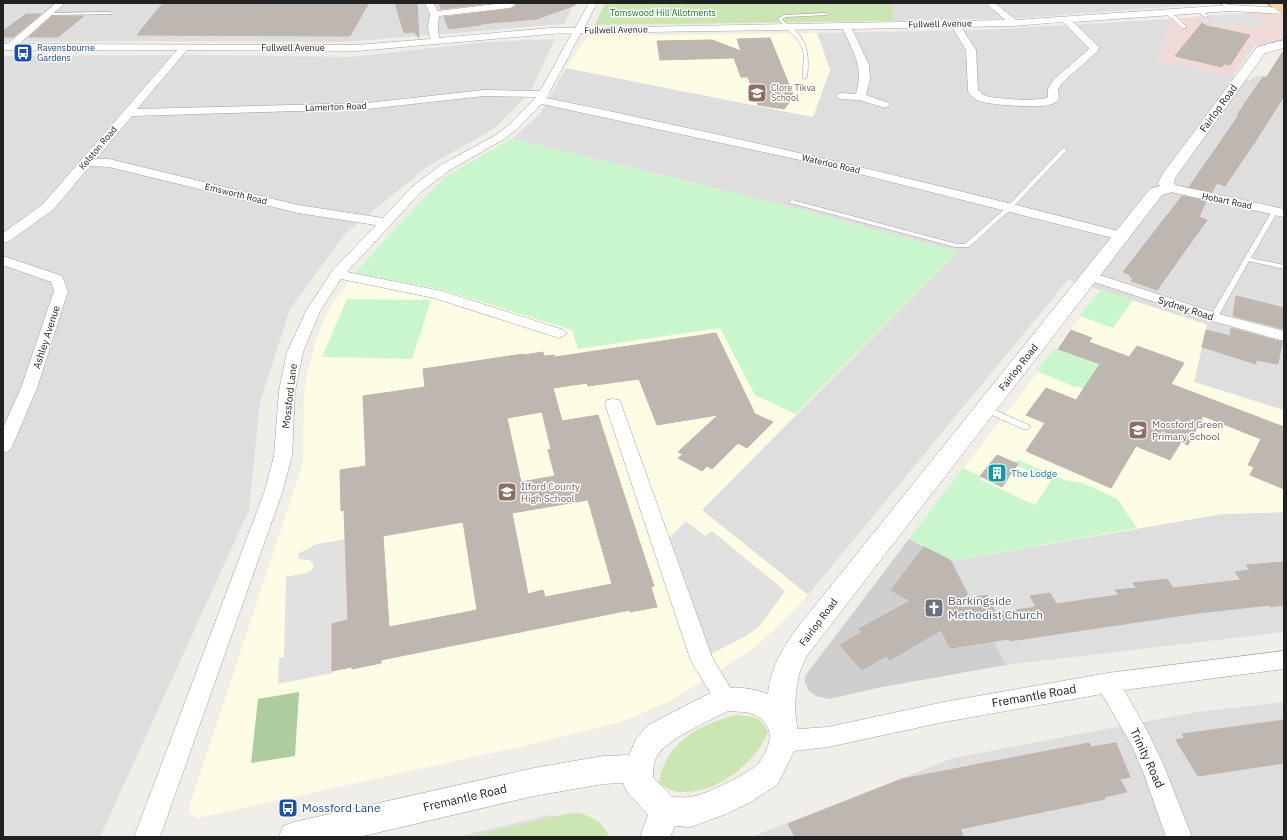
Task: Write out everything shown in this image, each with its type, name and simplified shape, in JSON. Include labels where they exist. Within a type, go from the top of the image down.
[{"type":"main road","points":[[1273,3],[1284,10]]},
{"type":"street","points":[[7,47],[62,3]]},
{"type":"street","points":[[429,3],[435,14],[433,27],[435,42]]},
{"type":"street","name":"Mossford Lane","points":[[147,837],[273,493],[283,456],[287,391],[294,352],[313,311],[337,274],[417,189],[446,167],[500,137],[514,126],[542,97],[593,3]]},
{"type":"street","points":[[990,3],[1014,23]]},
{"type":"street","name":"Fullwell Avenue","points":[[7,47],[357,48],[550,31],[1014,23],[1198,10],[1226,5],[1253,3]]},
{"type":"street","points":[[435,14],[494,5],[510,5]]},
{"type":"street","name":"Fullwell Avenue","points":[[1226,5],[1284,10]]},
{"type":"street","points":[[955,24],[971,50],[973,91],[981,98],[995,101],[1038,103],[1049,102],[1054,98],[1053,89],[1058,81],[1093,51],[1094,47],[1065,19]]},
{"type":"street","points":[[846,26],[864,65],[865,79],[860,97]]},
{"type":"street","name":"Fairlop Road","points":[[783,731],[782,694],[784,677],[791,660],[829,607],[1156,192],[1170,188],[1166,183],[1167,178],[1261,50],[1284,44]]},
{"type":"street","name":"Kelston Road","points":[[3,239],[48,206],[185,47]]},
{"type":"street","name":"Lamerton Road","points":[[127,113],[367,106],[484,93],[542,97]]},
{"type":"street","points":[[840,96],[860,97],[885,104]]},
{"type":"street","name":"Waterloo Road","points":[[542,97],[1010,207],[1121,236]]},
{"type":"street","name":"Emsworth Road","points":[[87,162],[109,162],[298,209],[386,222]]},
{"type":"street","name":"Hobart Road","points":[[1170,188],[1280,212]]},
{"type":"street","name":"Ashley Avenue","points":[[3,260],[57,279],[61,291],[29,388],[3,447]]},
{"type":"street","points":[[337,274],[437,294],[559,333]]},
{"type":"street","name":"Sydney Road","points":[[1090,276],[1214,317],[1284,336]]},
{"type":"street","points":[[613,404],[702,660],[726,700]]},
{"type":"street","name":"Fremantle Road","points":[[783,731],[828,737],[944,712],[1108,683],[1284,660]]},
{"type":"street","name":"Trinity Road","points":[[1108,683],[1140,739],[1156,774],[1179,837]]},
{"type":"street","points":[[726,700],[749,700],[763,704],[783,731],[768,774],[740,792],[715,804],[660,824],[638,783],[638,768],[646,748],[658,734],[699,712],[726,700]]},
{"type":"street","name":"Fremantle Road","points":[[294,837],[534,782],[603,770],[638,768]]},
{"type":"lane","points":[[1198,10],[1207,16]]},
{"type":"lane","points":[[1166,12],[1184,27]]},
{"type":"lane","points":[[50,14],[110,13]]},
{"type":"lane","points":[[805,78],[807,54],[799,36],[781,21],[780,18],[785,16],[825,14]]},
{"type":"lane","points":[[792,202],[957,246],[967,246],[1010,207],[1064,150]]},
{"type":"lane","points":[[1214,317],[1248,258],[1280,212]]},
{"type":"lane","points":[[1248,258],[1284,266]]},
{"type":"lane","points":[[985,408],[1026,427]]},
{"type":"shaded area","points":[[3,3],[575,3],[564,24],[343,42],[3,42]]},
{"type":"shaded area","points":[[894,3],[1220,3],[1020,18],[892,21]]},
{"type":"shaded area","points":[[1249,13],[1284,15],[1284,39],[1255,46],[1232,77],[1157,61],[1171,19]]},
{"type":"shaded area","points":[[1249,13],[1270,24],[1225,28],[1211,25],[1196,16]]},
{"type":"shaded area","points":[[1171,19],[1157,61],[1249,80],[1256,76],[1284,77],[1284,410],[1194,382],[1207,324],[1068,280],[808,595],[702,510],[957,252],[775,203],[512,139],[540,114],[566,68],[813,117],[830,70],[817,33],[982,30]]},
{"type":"shaded area","name":"Clore Tikva School","points":[[817,33],[830,70],[813,117],[566,68],[588,36]]},
{"type":"shaded area","points":[[555,39],[530,92],[495,128],[428,166],[345,234],[290,309],[260,402],[249,510],[100,837],[3,837],[3,56],[192,55],[352,57],[484,42]]},
{"type":"shaded area","name":"Ilford County High School","points":[[512,139],[775,203],[958,252],[702,510],[808,595],[756,646],[668,702],[618,723],[518,747],[197,818],[189,813],[190,804],[303,463],[304,395],[306,377],[316,341],[330,307],[355,273],[398,225],[446,176]]},
{"type":"shaded area","name":"Mossford Green Primary School","points":[[1101,290],[1207,325],[1194,382],[1284,410],[1284,512],[1222,514],[952,561],[909,539]]},
{"type":"shaded area","points":[[1284,512],[1284,632],[1006,665],[952,561],[1222,514]]},
{"type":"shaded area","points":[[686,521],[705,536],[712,531],[785,591],[760,626],[746,636],[707,656],[666,541]]},
{"type":"shaded area","points":[[345,539],[348,621],[332,624],[333,673],[278,684],[279,658],[284,657],[286,577],[312,570],[314,566],[310,560],[299,559],[299,553],[313,545]]},
{"type":"shaded area","points":[[909,539],[952,561],[1006,665],[877,688],[829,699],[816,696],[809,691],[805,683],[805,676]]},
{"type":"shaded area","points":[[1284,702],[1284,837],[751,837],[953,758],[1197,712]]},
{"type":"shaded area","points":[[549,815],[601,824],[603,837],[456,837]]},
{"type":"green space","name":"Tomswood Hill Allotments","points":[[605,3],[894,3],[892,21],[595,25]]},
{"type":"green space","points":[[512,139],[775,203],[958,252],[796,414],[755,395],[720,328],[578,349],[572,330],[443,290],[355,273],[398,225],[446,176]]},
{"type":"green space","points":[[1101,290],[1133,300],[1113,328],[1079,316]]},
{"type":"green space","points":[[347,299],[431,300],[412,359],[322,357]]},
{"type":"green space","points":[[1055,348],[1111,369],[1083,389],[1078,386],[1077,388],[1037,371]]},
{"type":"green space","points":[[1019,460],[1064,480],[1083,483],[1117,499],[1137,528],[952,561],[909,539],[963,468],[982,477],[981,480],[1035,505],[1051,481],[1011,463]]},
{"type":"green space","points":[[299,692],[295,756],[251,763],[258,699]]},
{"type":"green space","points":[[736,715],[747,716],[759,720],[768,732],[754,755],[744,765],[721,782],[708,788],[694,791],[675,791],[659,783],[668,756],[686,737],[710,724]]},
{"type":"green space","points":[[579,813],[589,816],[601,824],[609,837],[469,837],[565,814]]},
{"type":"building","points":[[163,3],[368,4],[350,36],[137,35]]},
{"type":"building","points":[[395,3],[417,3],[419,38],[414,32],[404,33]]},
{"type":"building","points":[[439,3],[492,3],[441,9]]},
{"type":"building","points":[[515,3],[575,3],[575,5],[537,19],[480,24],[481,25],[449,29],[444,17],[510,9],[516,6]]},
{"type":"building","points":[[26,14],[41,14],[14,37],[3,37],[3,31]]},
{"type":"building","points":[[52,16],[84,16],[58,37],[29,37]]},
{"type":"building","points":[[1202,23],[1207,26],[1250,35],[1230,65],[1224,64],[1222,67],[1175,56]]},
{"type":"building","points":[[770,38],[794,97],[784,109],[758,105],[748,77],[741,77],[734,58],[660,60],[657,41],[712,40],[741,51],[737,39]]},
{"type":"building","points":[[1284,50],[1284,96],[1225,186],[1217,183],[1212,192],[1189,187],[1239,115],[1237,115],[1247,100],[1263,77],[1266,78]]},
{"type":"building","points":[[1182,196],[1206,201],[1199,217],[1207,220],[1157,290],[1131,281],[1133,278],[1123,272]]},
{"type":"building","points":[[1236,296],[1284,308],[1284,329],[1233,316]]},
{"type":"building","points":[[1231,328],[1282,342],[1278,364],[1256,360],[1256,364],[1202,347],[1206,330],[1230,336]]},
{"type":"building","points":[[1071,330],[1092,338],[1089,342],[1129,357],[1137,346],[1184,363],[1171,384],[1284,427],[1284,489],[1250,475],[1254,467],[1248,465],[1261,439],[1203,416],[1188,445],[1181,442],[1170,460],[1136,446],[1111,488],[1026,451],[1045,423],[1026,415],[1046,388],[1076,400],[1100,364],[1058,349]]},
{"type":"building","points":[[716,333],[755,414],[773,422],[747,448],[738,443],[712,469],[707,466],[702,471],[678,458],[683,454],[678,452],[718,415],[657,425],[639,379],[588,386],[587,383],[553,388],[562,421],[598,415],[654,586],[651,587],[657,607],[630,612],[630,610],[381,660],[381,663],[352,669],[352,667],[332,671],[332,624],[348,620],[344,510],[341,511],[340,470],[366,466],[363,396],[425,387],[423,369],[543,352],[544,356],[554,355],[555,357]],"holes":[[[542,412],[551,449],[548,450],[555,476],[521,482],[507,418]],[[588,500],[612,584],[545,597],[543,590],[528,594],[512,513]],[[463,522],[477,610],[389,627],[383,536]]]},
{"type":"building","name":"The Lodge","points":[[997,455],[1018,464],[1002,487],[980,476]]},
{"type":"building","points":[[924,547],[950,560],[969,598],[987,595],[996,613],[1036,607],[1030,596],[1050,593],[1056,604],[1119,595],[1115,590],[1137,588],[1133,583],[1167,579],[1173,588],[1241,580],[1235,572],[1250,570],[1246,565],[1284,562],[1284,605],[1270,607],[1270,605],[1198,613],[1010,641],[1009,639],[950,648],[941,630],[890,660],[886,656],[862,670],[840,645],[862,632],[859,629],[910,601],[891,590]]},
{"type":"building","points":[[1284,720],[1284,763],[1198,776],[1176,740],[1185,738],[1182,734]]},
{"type":"building","points":[[1089,743],[1091,747],[1116,743],[1130,777],[1120,779],[1127,792],[1104,797],[1105,799],[960,829],[964,837],[795,837],[788,824],[902,779]]},
{"type":"place","name":"Ravensbourne Gardens","points":[[23,53]]},
{"type":"place","name":"Clore Tikva School","points":[[757,93]]},
{"type":"place","name":"Mossford Green Primary School","points":[[1138,430]]},
{"type":"place","name":"The Lodge","points":[[997,473]]},
{"type":"place","name":"Ilford County High School","points":[[507,492]]},
{"type":"place","name":"Barkingside Methodist Church","points":[[934,608]]},
{"type":"place","name":"Mossford Lane","points":[[288,808]]}]
